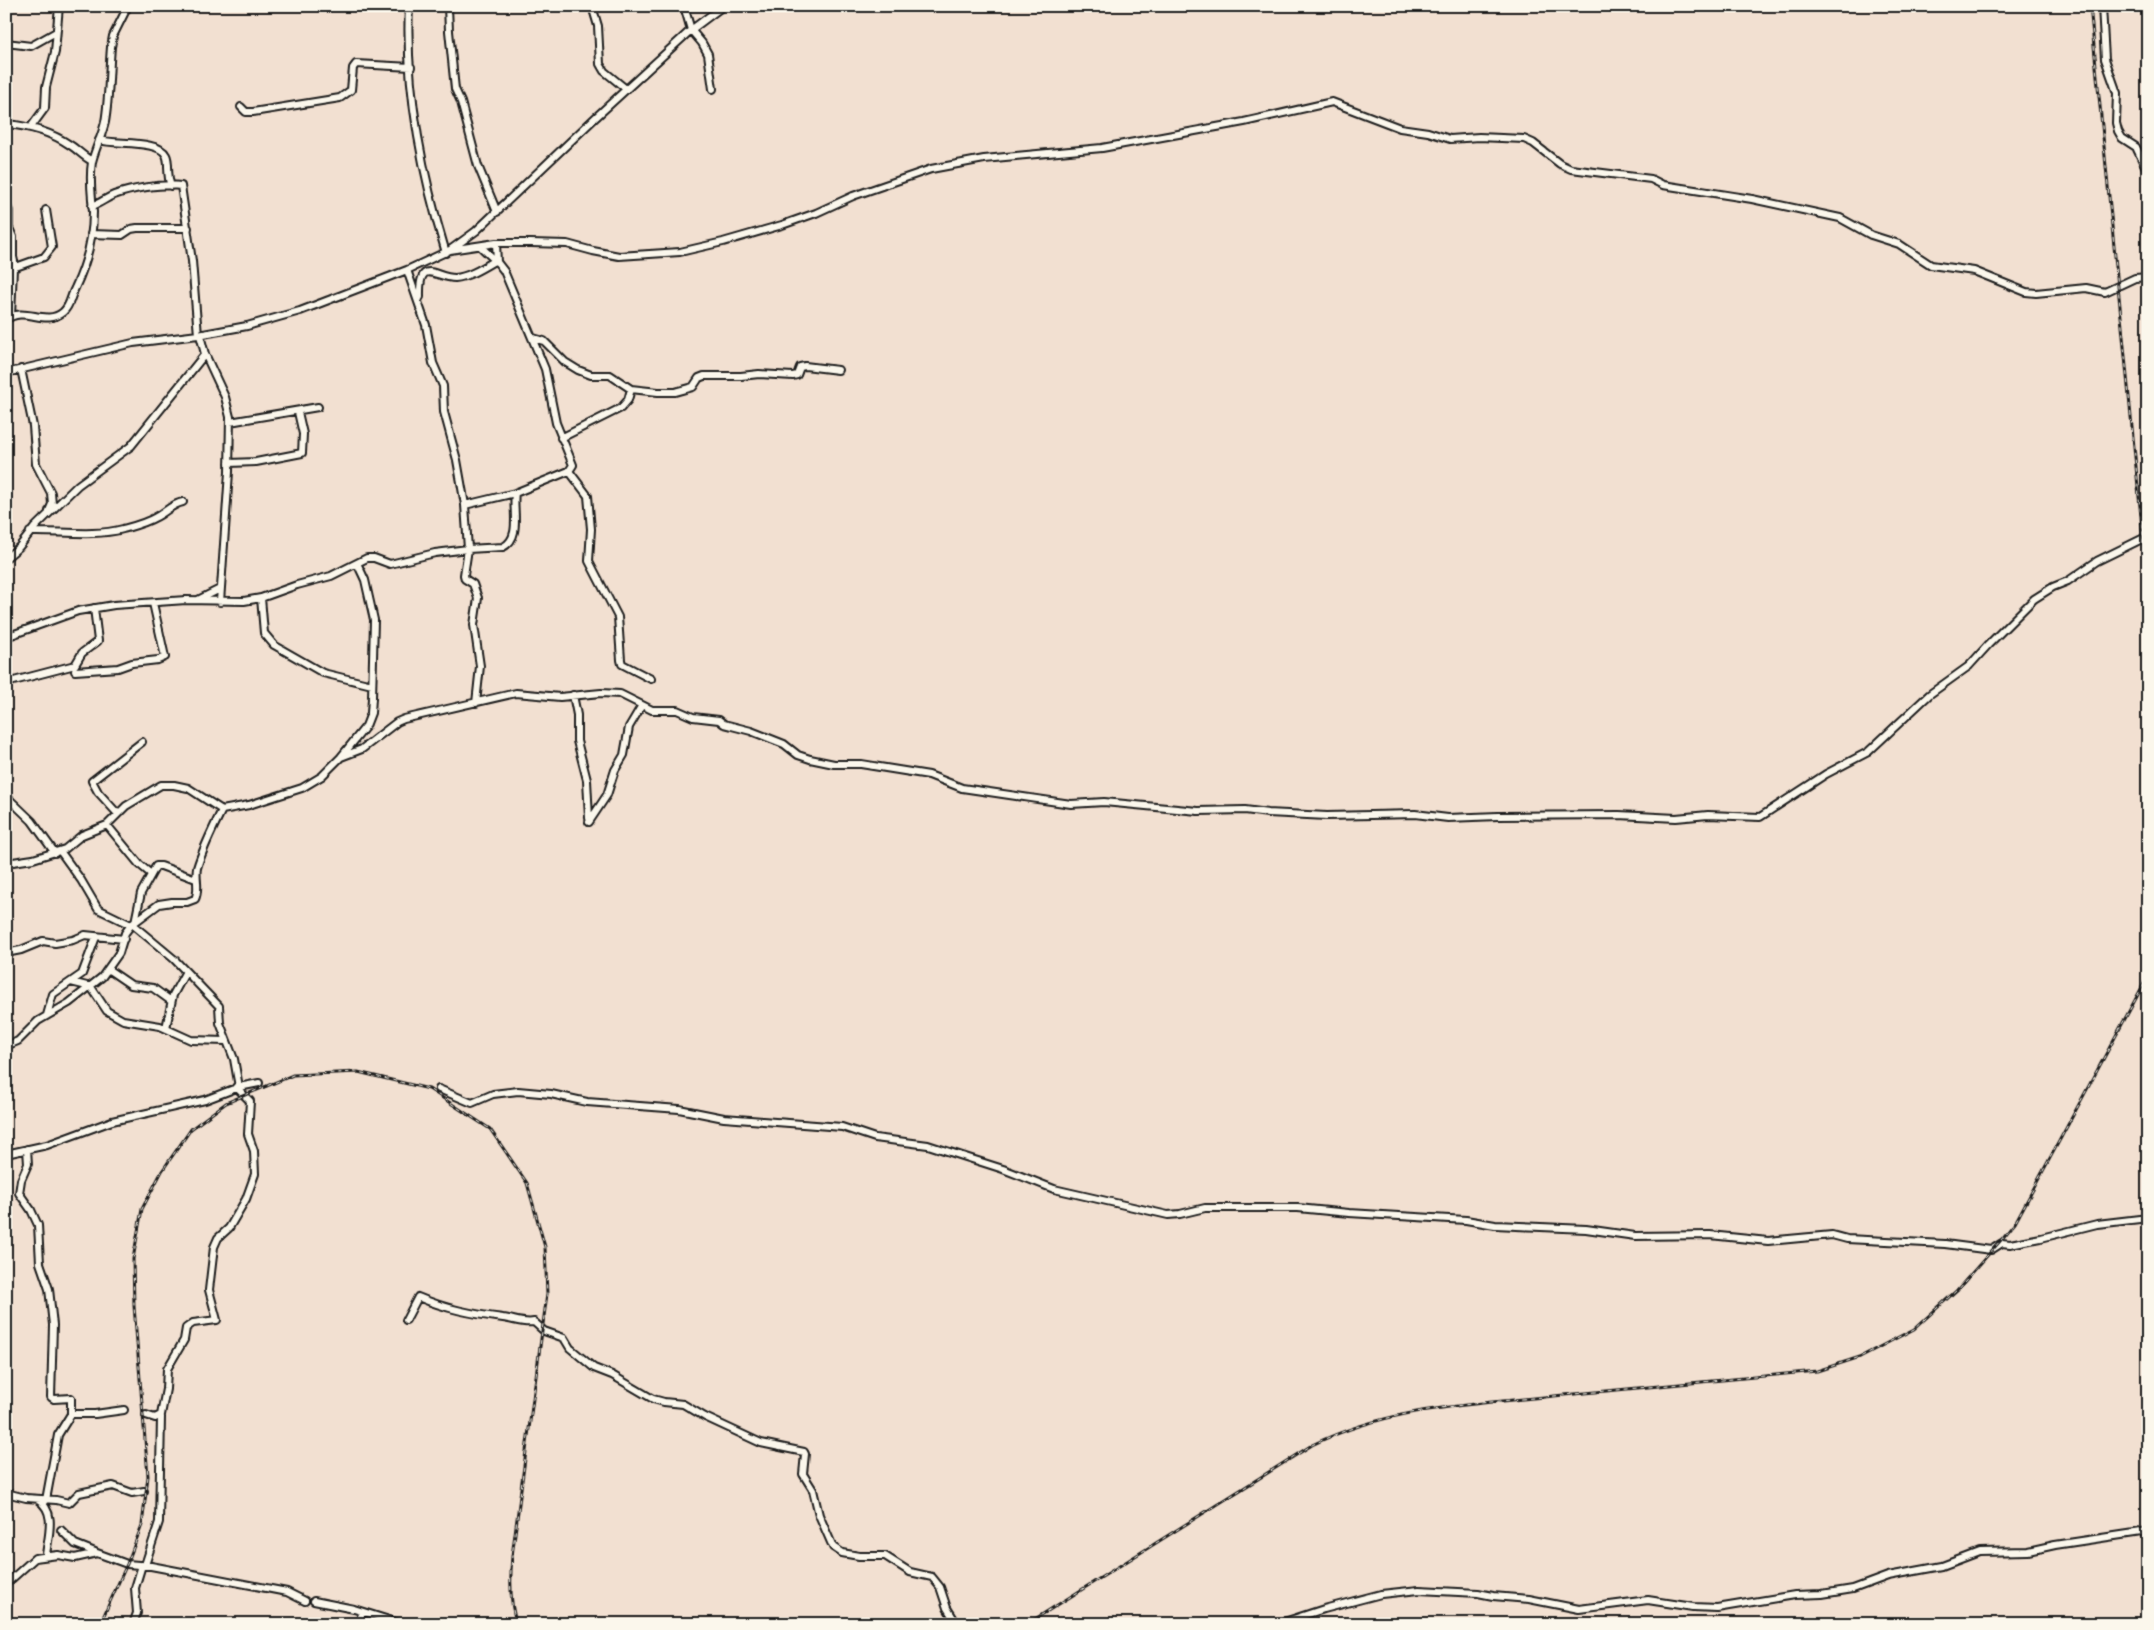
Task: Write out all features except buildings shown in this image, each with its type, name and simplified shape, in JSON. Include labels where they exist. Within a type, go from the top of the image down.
[{"type":"street","points":[[32,127],[45,108],[46,87],[52,66],[58,6]]},
{"type":"street","points":[[6,203],[12,237],[12,258],[15,266],[12,274],[9,318],[24,314],[49,318],[57,316],[67,308],[84,270],[91,234],[92,206],[90,185],[92,162],[106,115],[111,47],[113,36],[128,6]]},
{"type":"street","points":[[309,6],[319,6]]},
{"type":"street","points":[[409,6],[411,67],[422,166],[431,205],[448,252]]},
{"type":"street","points":[[448,6],[455,89],[461,102],[478,166],[497,212]]},
{"type":"street","points":[[592,6],[598,26],[600,64],[604,70],[626,89]]},
{"type":"street","points":[[684,6],[691,30],[708,54],[713,89]]},
{"type":"street","points":[[6,373],[133,343],[199,335],[247,326],[300,311],[408,270],[448,252],[497,212],[691,30],[723,6]]},
{"type":"street","points":[[2102,6],[2105,59],[2117,94],[2116,123],[2118,131],[2122,138],[2136,147],[2148,172]]},
{"type":"street","points":[[6,43],[32,46],[56,32]]},
{"type":"street","points":[[241,107],[246,112],[253,112],[340,98],[351,90],[353,68],[356,64],[411,67]]},
{"type":"street","points":[[448,252],[496,244],[566,244],[619,256],[680,252],[782,225],[816,213],[853,196],[931,169],[984,159],[1102,148],[1244,122],[1332,102],[1400,128],[1428,132],[1450,139],[1479,137],[1524,139],[1533,143],[1560,164],[1571,169],[1651,179],[1663,185],[1752,199],[1840,218],[1862,231],[1899,244],[1931,265],[1974,271],[2026,292],[2036,293],[2086,288],[2104,292],[2135,278],[2148,277]]},
{"type":"street","points":[[6,124],[32,127],[68,143],[92,162]]},
{"type":"street","points":[[99,140],[129,145],[153,145],[162,150],[167,156],[167,171],[171,186]]},
{"type":"street","points":[[92,206],[116,195],[148,188],[179,185],[181,187],[188,228],[199,335],[205,354],[225,397],[230,422],[220,602]]},
{"type":"street","points":[[15,266],[44,257],[50,252],[52,243],[46,210]]},
{"type":"street","points":[[91,234],[122,235],[134,228],[188,228]]},
{"type":"street","points":[[496,244],[496,261]]},
{"type":"street","points":[[465,505],[515,493],[570,471],[573,465],[556,423],[550,383],[533,338],[504,271],[480,246]]},
{"type":"street","points":[[419,300],[419,284],[425,274],[434,272],[450,277],[462,277],[496,261]]},
{"type":"street","points":[[408,270],[428,332],[433,363],[443,386],[444,412],[457,460],[465,505],[468,549],[464,577],[473,584],[478,598],[474,625],[480,666],[476,703]]},
{"type":"street","points":[[533,338],[544,341],[566,362],[578,370],[591,375],[610,376],[631,389],[666,393],[693,387],[699,378],[704,376],[759,374],[793,376],[797,375],[800,367],[805,366],[838,370]]},
{"type":"street","points":[[6,558],[20,547],[30,532],[91,474],[130,446],[205,354]]},
{"type":"street","points":[[20,369],[32,423],[36,464],[51,493],[52,504],[48,514]]},
{"type":"street","points":[[561,438],[621,408],[628,400],[631,389]]},
{"type":"street","points":[[230,422],[298,412],[318,407]]},
{"type":"street","points":[[229,463],[256,462],[302,453],[304,450],[303,434],[298,412]]},
{"type":"street","points":[[570,471],[588,496],[591,529],[589,561],[618,617],[622,664],[651,679]]},
{"type":"street","points":[[6,637],[54,619],[94,608],[197,600],[220,602],[261,598],[296,585],[330,576],[370,558],[385,563],[396,563],[426,555],[468,549],[499,548],[507,545],[511,540],[515,522],[515,493]]},
{"type":"street","points":[[30,532],[71,534],[116,530],[156,518],[174,504],[183,502]]},
{"type":"street","points":[[341,757],[362,749],[399,721],[516,693],[547,697],[612,693],[627,697],[652,710],[677,710],[693,717],[719,720],[729,726],[751,731],[784,744],[798,756],[834,764],[861,764],[929,775],[962,788],[1071,804],[1104,802],[1198,812],[1245,810],[1327,816],[1414,814],[1448,818],[1619,815],[1676,818],[1708,815],[1760,817],[1770,812],[1779,802],[1868,752],[1930,694],[1969,666],[2034,599],[2053,587],[2068,581],[2098,561],[2148,536]]},
{"type":"street","points":[[6,863],[33,860],[58,852],[82,835],[107,825],[117,814],[152,789],[168,784],[182,786],[195,791],[222,810],[249,805],[302,788],[322,776],[341,757],[366,726],[370,712],[374,620],[364,580],[357,563]]},
{"type":"street","points":[[197,600],[220,589]]},
{"type":"street","points":[[261,598],[264,633],[274,645],[323,673],[372,685]]},
{"type":"street","points":[[75,671],[118,668],[132,663],[158,660],[165,657],[153,603]]},
{"type":"street","points":[[6,683],[75,665],[82,653],[98,641],[94,608]]},
{"type":"street","points":[[573,696],[577,715],[577,741],[587,780],[589,820],[600,808],[607,795],[615,770],[624,755],[629,727],[642,705]]},
{"type":"street","points":[[117,814],[92,782],[142,742]]},
{"type":"street","points":[[6,796],[32,821],[81,880],[98,909],[133,924],[180,964],[185,973],[219,1006],[220,1022],[234,1059],[238,1087],[250,1101],[248,1134],[254,1151],[254,1174],[246,1199],[229,1228],[218,1238],[214,1247],[209,1290],[217,1320],[193,1323],[186,1328],[185,1338],[167,1370],[166,1389],[161,1415],[155,1418],[146,1415]]},
{"type":"street","points":[[6,1046],[18,1041],[38,1021],[69,1003],[91,987],[109,970],[122,948],[126,930],[133,924],[162,903],[193,901],[198,893],[196,879],[198,865],[222,810]]},
{"type":"street","points":[[107,825],[139,864],[151,874]]},
{"type":"street","points":[[133,924],[141,893],[155,868],[161,866],[196,879]]},
{"type":"street","points":[[6,953],[46,940],[53,943],[74,940],[85,935],[124,938]]},
{"type":"street","points":[[47,1015],[52,994],[72,982],[83,971],[96,936]]},
{"type":"street","points":[[109,970],[131,985],[153,988],[171,1001]]},
{"type":"street","points":[[166,1028],[171,1001],[185,973]]},
{"type":"street","points":[[72,982],[91,987],[106,1010],[118,1018],[166,1028],[191,1040],[226,1041]]},
{"type":"street","points":[[6,1154],[47,1145],[112,1121],[205,1100],[238,1087],[259,1083]]},
{"type":"street","points":[[439,1089],[472,1103],[493,1094],[518,1091],[551,1094],[594,1103],[679,1109],[724,1118],[842,1127],[875,1138],[928,1145],[1003,1169],[1054,1189],[1168,1215],[1205,1208],[1298,1208],[1411,1218],[1466,1220],[1495,1225],[1591,1230],[1635,1236],[1710,1235],[1768,1241],[1832,1235],[1847,1239],[1944,1244],[1991,1250],[2002,1243],[2010,1244],[2035,1239],[2097,1224],[2148,1218]]},
{"type":"street","points":[[27,1149],[28,1164],[21,1180],[19,1193],[38,1225],[40,1263],[49,1289],[53,1325],[51,1398],[71,1398],[72,1414],[58,1435],[46,1500]]},
{"type":"street","points":[[406,1320],[418,1297],[456,1311],[526,1323],[534,1322],[544,1331],[564,1338],[570,1348],[596,1369],[612,1375],[653,1399],[688,1406],[705,1417],[761,1443],[804,1452],[803,1474],[813,1490],[817,1510],[833,1547],[839,1552],[859,1556],[885,1556],[910,1572],[932,1577],[940,1587],[947,1608],[957,1624]]},
{"type":"street","points":[[72,1414],[95,1414],[124,1410]]},
{"type":"street","points":[[134,1624],[137,1613],[135,1588],[159,1522],[161,1418]]},
{"type":"street","points":[[6,1493],[38,1500],[70,1502],[79,1493],[113,1486],[132,1493],[144,1492]]},
{"type":"street","points":[[38,1500],[45,1505],[50,1513],[46,1555]]},
{"type":"street","points":[[61,1530],[75,1544],[127,1564],[144,1565],[287,1592],[305,1601]]},
{"type":"street","points":[[1278,1624],[1324,1608],[1382,1594],[1424,1590],[1529,1598],[1578,1609],[1648,1600],[1692,1607],[1717,1608],[1795,1595],[1822,1594],[1853,1588],[1888,1576],[1942,1566],[1979,1552],[2028,1551],[2148,1530]]},
{"type":"street","points":[[6,1584],[32,1560],[46,1555],[74,1558],[97,1553]]},
{"type":"street","points":[[314,1601],[363,1612],[402,1624]]},
{"type":"street","points":[[358,1624],[363,1612]]},
{"type":"railway","points":[[2090,6],[2148,587]]},
{"type":"railway","points":[[1027,1624],[1312,1445],[1342,1432],[1404,1414],[1467,1404],[1817,1371],[1860,1357],[1914,1329],[1957,1290],[2015,1223],[2148,976]]},
{"type":"railway","points":[[100,1624],[142,1525],[148,1476],[134,1306],[133,1259],[142,1209],[162,1171],[191,1129],[226,1103],[293,1075],[358,1072],[429,1089],[490,1129],[527,1183],[545,1247],[547,1294],[512,1556],[511,1599],[517,1624]]}]
